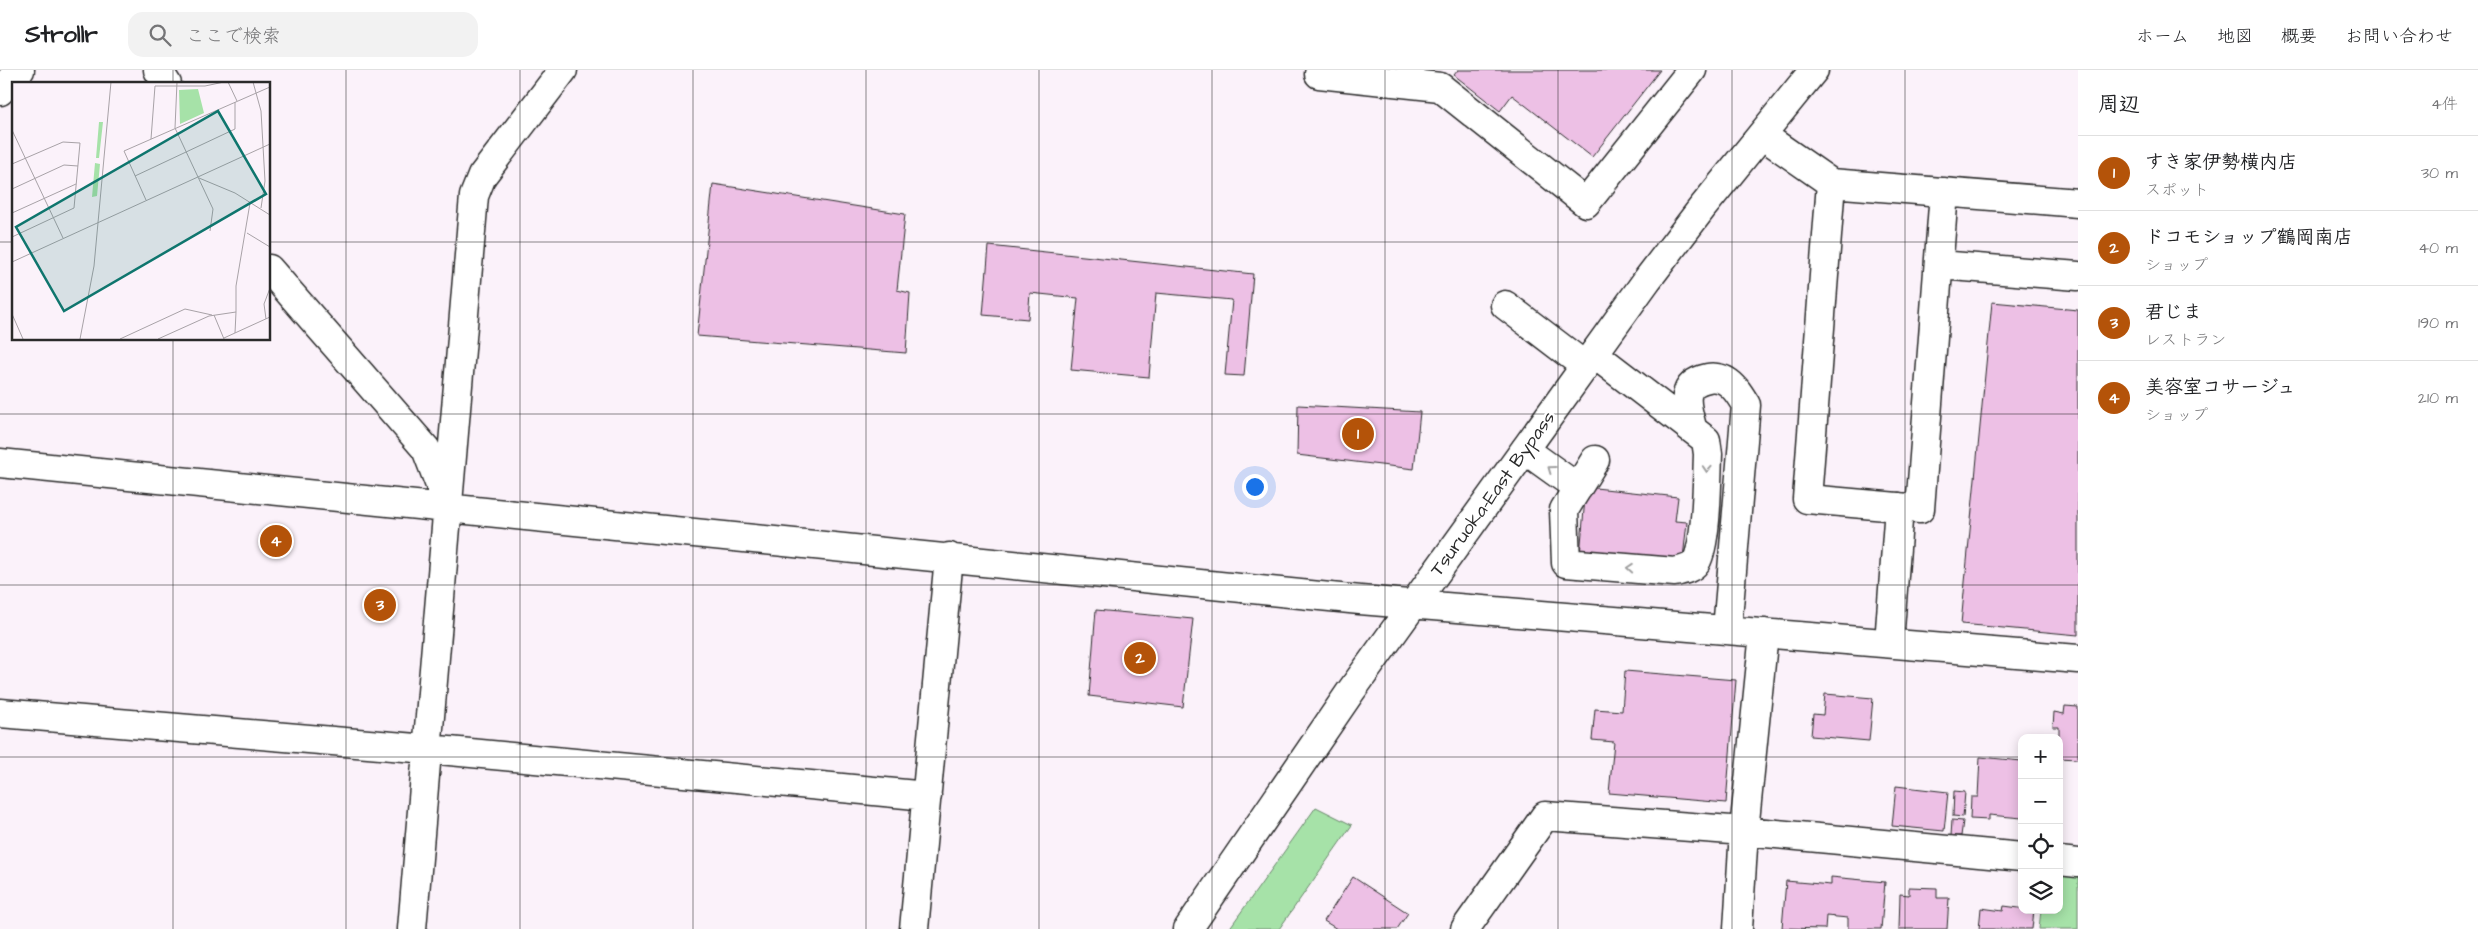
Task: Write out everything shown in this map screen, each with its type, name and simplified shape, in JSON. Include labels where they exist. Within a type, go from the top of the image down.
[{"type":"main road","points":[[0,91],[20,70]]},
{"type":"main road","points":[[412,929],[474,196],[482,176],[563,70]]},
{"type":"main road","points":[[1319,74],[1440,87],[1586,203],[1692,70]]},
{"type":"main road","name":"Tsuruoka-East Bypass","points":[[1188,929],[1351,691],[1589,360],[1702,208],[1762,135],[1806,73]]},
{"type":"main road","points":[[1762,135],[1831,183],[2078,203]]},
{"type":"main road","points":[[1831,183],[1807,499],[1920,509],[1944,192]]},
{"type":"main road","points":[[1939,265],[2078,276]]},
{"type":"main road","points":[[270,270],[426,449],[448,508]]},
{"type":"main road","points":[[1505,305],[1692,427],[1706,440],[1708,454],[1702,546],[1696,563],[1688,569],[1675,572],[1566,564],[1564,510],[1595,460]]},
{"type":"main road","points":[[1692,427],[1686,407],[1688,389],[1696,381],[1712,378],[1726,380],[1746,405],[1727,630]]},
{"type":"main road","points":[[1525,450],[1578,488]]},
{"type":"main road","points":[[0,463],[1414,604],[2078,659]]},
{"type":"main road","points":[[1889,643],[1899,507]]},
{"type":"main road","points":[[914,929],[949,557]]},
{"type":"main road","points":[[1738,929],[1744,831],[1764,633]]},
{"type":"main road","points":[[0,713],[428,749],[927,796]]},
{"type":"main road","points":[[1465,929],[1545,816],[1744,831],[2018,857]]},
{"type":"main road","points":[[2063,861],[2078,863]]},
{"type":"green space","points":[[1316,807],[1352,825],[1279,929],[1229,929]]},
{"type":"green space","points":[[2063,870],[2078,872],[2078,929],[2039,929],[2041,914],[2063,914]]},
{"type":"building","points":[[1458,70],[1660,70],[1592,157],[1512,95],[1500,111],[1454,75]]},
{"type":"building","points":[[713,184],[905,214],[897,290],[910,293],[906,353],[697,336]]},
{"type":"building","points":[[989,246],[1253,274],[1244,376],[1225,375],[1232,300],[1156,293],[1149,377],[1071,370],[1078,298],[1030,293],[1028,319],[983,315]]},
{"type":"building","points":[[1992,302],[2078,310],[2078,635],[1961,624]]},
{"type":"building","points":[[1298,405],[1420,412],[1414,469],[1297,455]]},
{"type":"building","points":[[1586,487],[1678,497],[1675,521],[1687,522],[1682,567],[1580,555]]},
{"type":"building","points":[[1096,610],[1193,619],[1183,707],[1089,696]]},
{"type":"building","points":[[1625,671],[1736,680],[1726,803],[1609,793],[1614,742],[1592,740],[1595,709],[1622,711]]},
{"type":"building","points":[[1825,694],[1873,698],[1869,741],[1811,736],[1813,714],[1823,715]]},
{"type":"building","points":[[2065,706],[2078,707],[2078,759],[2063,758],[2063,734],[2059,734],[2059,727],[2053,727],[2054,712],[2064,714]]},
{"type":"building","points":[[1980,757],[2018,761],[2018,818],[1989,815],[1989,820],[1970,819],[1971,797],[1978,797]]},
{"type":"building","points":[[1896,786],[1948,792],[1944,831],[1892,826]]},
{"type":"building","points":[[1954,791],[1965,792],[1963,817],[1953,816]]},
{"type":"building","points":[[1952,820],[1963,821],[1961,836],[1951,836]]},
{"type":"building","points":[[1353,877],[1408,913],[1397,929],[1337,929],[1324,921]]},
{"type":"building","points":[[1831,877],[1885,882],[1881,929],[1848,929],[1848,918],[1826,916],[1825,929],[1782,928],[1786,881],[1831,885]]},
{"type":"building","points":[[1909,887],[1937,888],[1937,898],[1949,898],[1947,929],[1899,929],[1900,894],[1909,895]]},
{"type":"building","points":[[2004,906],[2018,908],[2018,914],[2034,914],[2032,929],[1979,929],[1981,908],[2003,911]]},
{"type":"place","name":"すき家伊勢横内店","points":[[1358,434]]},
{"type":"place","name":"美容室コサージュ","points":[[276,541]]},
{"type":"place","name":"君じま","points":[[380,605]]},
{"type":"place","name":"ドコモショップ鶴岡南店","points":[[1140,658]]}]
